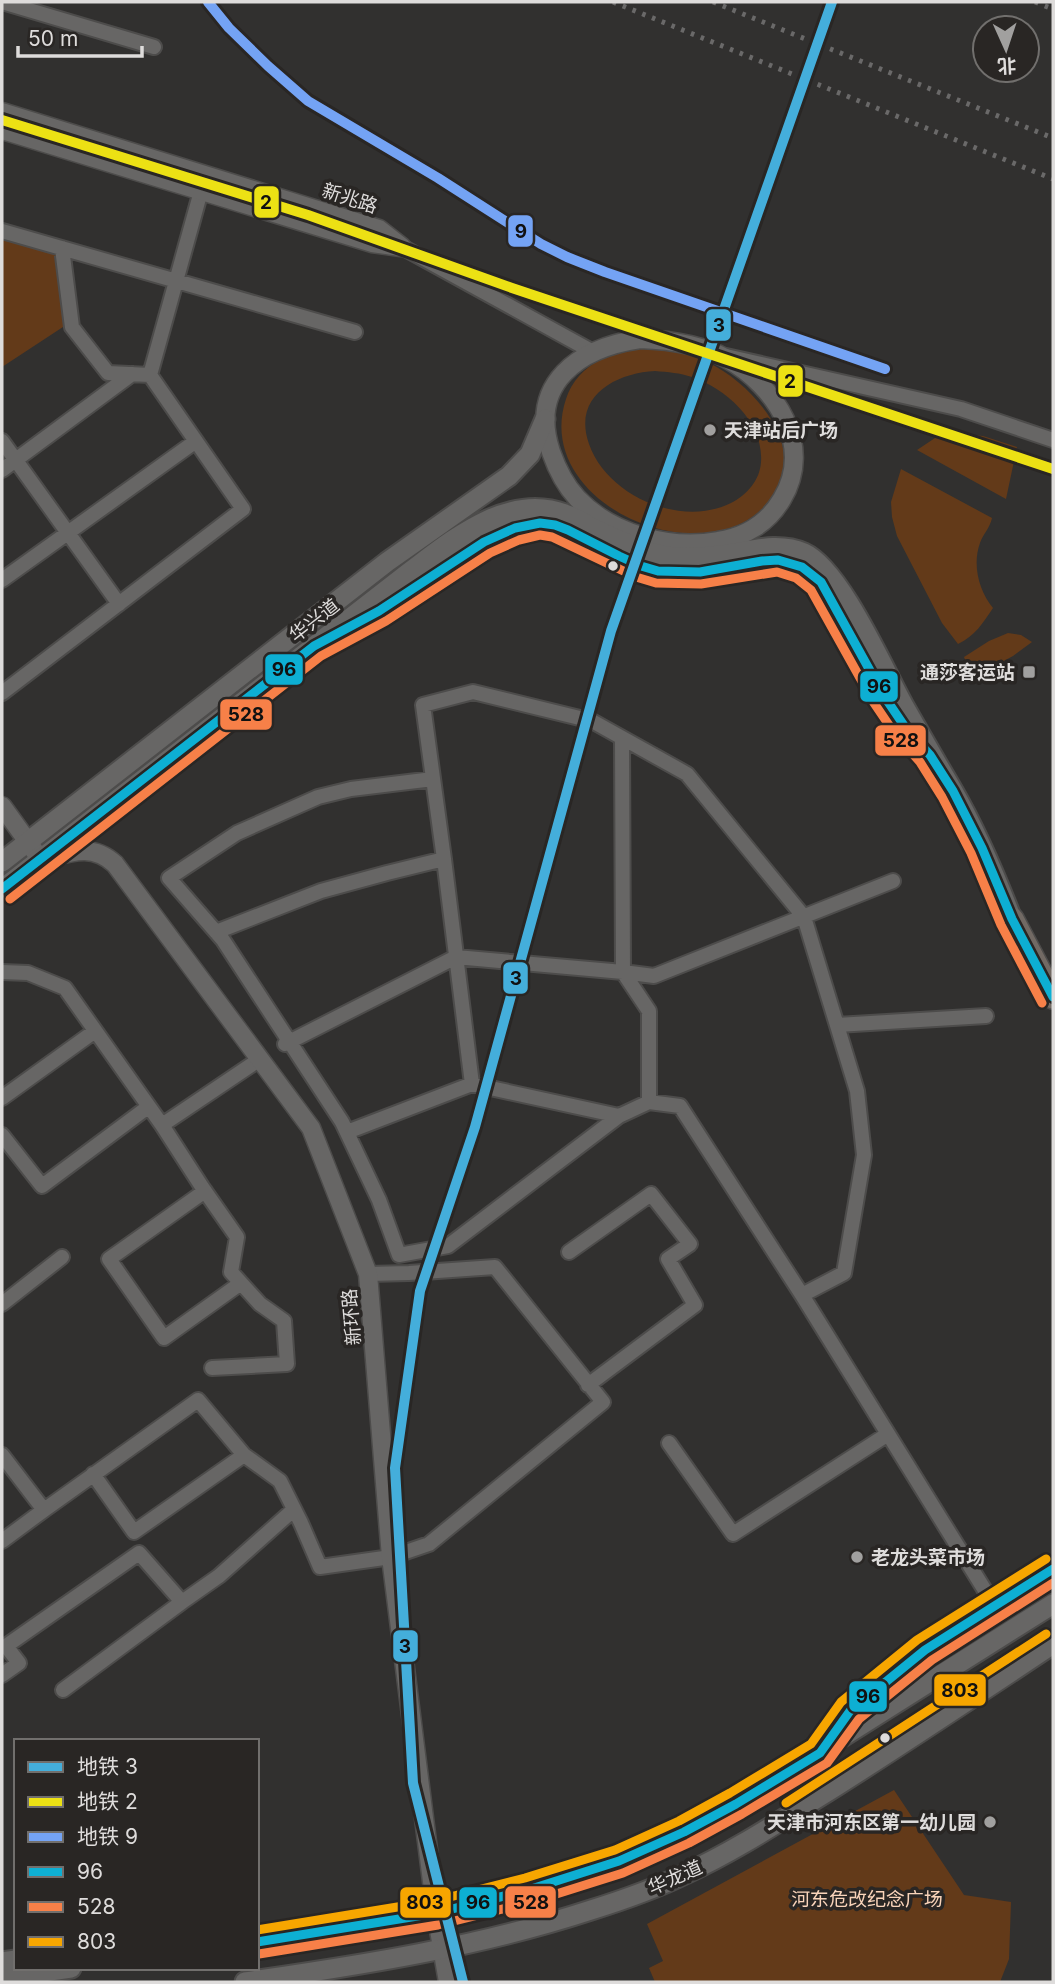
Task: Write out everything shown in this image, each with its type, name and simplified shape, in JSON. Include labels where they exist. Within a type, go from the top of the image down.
[{"type":"main road","name":"华兴道","points":[[2,862],[387,562],[509,476],[530,454],[545,419]]},
{"type":"main road","name":"华兴道","points":[[2,889],[449,542],[494,517],[514,512],[539,509],[561,512],[634,546],[666,556],[709,556],[764,547],[803,552],[826,570],[838,585],[930,755]]},
{"type":"main road","points":[[314,646],[379,611],[484,542],[528,524],[540,523],[568,530],[641,566],[658,570],[701,572],[778,560],[802,567],[821,582],[884,695],[905,727],[930,755],[953,791],[982,848],[1012,919],[1053,997]]},
{"type":"main road","points":[[259,1942],[436,1913],[528,1891],[620,1861],[684,1832],[736,1804],[1053,1604]]},
{"type":"main road","name":"华龙道","points":[[245,1982],[442,1950],[548,1924],[623,1900],[684,1875],[742,1846],[903,1744],[1053,1644]]},
{"type":"main road","points":[[2,1978],[57,1970]]},
{"type":"street","points":[[2,2],[155,47]]},
{"type":"street","name":"新兆路","points":[[2,112],[379,229],[402,247]]},
{"type":"street","name":"新兆路","points":[[2,130],[372,243],[402,247]]},
{"type":"street","points":[[150,375],[201,191]]},
{"type":"street","points":[[2,231],[355,332]]},
{"type":"street","points":[[402,247],[593,352]]},
{"type":"street","points":[[62,248],[72,327],[108,373],[150,375]]},
{"type":"street","points":[[716,354],[745,371],[766,391],[786,422],[795,449],[792,481],[777,508],[759,525],[736,537],[698,544],[666,542],[626,530],[601,517],[578,499],[563,479],[548,442],[545,419],[552,389],[560,377],[593,352],[608,345],[640,339],[674,341],[716,354],[961,409],[1053,440]]},
{"type":"street","points":[[2,470],[132,374]]},
{"type":"street","points":[[2,694],[243,509],[150,375]]},
{"type":"street","points":[[2,440],[119,604]]},
{"type":"street","points":[[2,580],[196,441]]},
{"type":"street","points":[[472,1084],[423,705],[473,692],[592,721],[687,774],[804,917],[857,1091],[864,1155],[844,1273],[802,1295]]},
{"type":"street","points":[[622,738],[623,972],[649,1012],[649,1102]]},
{"type":"street","points":[[433,779],[351,789],[318,797],[237,833],[169,878],[223,940],[287,1043],[342,1122],[379,1200],[399,1255],[448,1246],[619,1116],[649,1102],[680,1106],[802,1295],[994,1605]]},
{"type":"street","points":[[2,806],[41,860]]},
{"type":"street","name":"新环路","points":[[41,860],[88,850],[106,856],[115,864],[312,1128],[368,1274],[391,1557],[436,1913],[448,1982]]},
{"type":"street","points":[[216,932],[321,891],[444,859]]},
{"type":"street","points":[[287,1043],[456,957],[654,976],[893,881]]},
{"type":"street","points":[[2,972],[28,973],[65,988],[237,1237],[231,1272],[260,1304],[285,1321],[287,1364],[212,1368]]},
{"type":"street","points":[[837,1025],[986,1016]]},
{"type":"street","points":[[2,1098],[95,1031]]},
{"type":"street","points":[[162,1125],[260,1059]]},
{"type":"street","points":[[347,1132],[472,1084],[619,1116]]},
{"type":"street","points":[[2,1135],[42,1186],[148,1107]]},
{"type":"street","points":[[205,1191],[109,1259],[164,1338],[241,1283]]},
{"type":"street","points":[[569,1252],[651,1194],[690,1244],[668,1259],[695,1305],[588,1385]]},
{"type":"street","points":[[2,1304],[62,1258]]},
{"type":"street","points":[[2,1541],[198,1400],[244,1455],[280,1481],[320,1567],[391,1557],[429,1544],[603,1402],[495,1266],[368,1274]]},
{"type":"street","points":[[669,1443],[733,1534],[888,1434]]},
{"type":"street","points":[[2,1455],[44,1510]]},
{"type":"street","points":[[93,1474],[134,1532],[244,1455]]},
{"type":"street","points":[[63,1690],[219,1576],[292,1513]]},
{"type":"street","points":[[2,1675],[19,1663],[6,1646],[139,1553],[182,1602]]},
{"type":"street","points":[[820,1753],[850,1712],[925,1650],[1053,1569]]},
{"type":"green space","points":[[2,230],[56,247],[66,325],[2,367]]},
{"type":"green space","points":[[642,349],[676,352],[709,363],[745,388],[774,425],[783,446],[785,467],[779,488],[764,507],[748,520],[717,531],[688,533],[659,529],[630,518],[604,502],[582,482],[568,457],[561,429],[568,393],[579,376],[594,363],[615,354]],"holes":[[[655,371],[683,375],[705,382],[730,399],[750,421],[760,448],[760,469],[752,486],[737,500],[711,510],[690,512],[669,509],[629,492],[612,479],[598,462],[589,444],[585,427],[592,400],[612,382],[626,376]]]},
{"type":"green space","points":[[954,433],[983,436],[1017,447],[1006,499],[917,450],[938,436]]},
{"type":"green space","points":[[901,469],[992,518],[980,543],[977,569],[984,594],[993,608],[974,633],[958,644],[942,623],[897,536],[891,502]]},
{"type":"green space","points":[[1008,633],[1021,635],[1032,642],[1013,656],[972,678],[964,657]]},
{"type":"green space","name":"河东危改纪念广场","points":[[894,1790],[964,1895],[1011,1902],[1009,1959],[1000,1982],[655,1982],[649,1968],[663,1961],[647,1924]]},
{"type":"railway","points":[[613,2],[1053,179]]},
{"type":"railway","points":[[713,2],[1053,138]]},
{"type":"railway","points":[[1035,2],[1053,9]]},
{"type":"metro line","name":"9","points":[[208,2],[229,28],[308,101],[438,178],[541,244],[605,272],[885,369]]},
{"type":"metro line","name":"3","points":[[463,1982],[413,1783],[395,1468],[420,1291],[475,1127],[611,631],[832,2]]},
{"type":"metro line","name":"2","points":[[2,120],[308,215],[512,288],[1053,469]]},
{"type":"transit line","name":"96","points":[[2,889],[314,646],[379,611],[484,542],[515,528],[540,523],[568,530],[619,556],[658,571],[700,572],[778,560],[802,567],[821,582],[884,696],[905,727],[930,755],[953,791],[982,848],[1012,919],[1053,997]]},
{"type":"transit line","name":"528","points":[[10,899],[321,656],[386,621],[490,553],[519,540],[540,535],[552,537],[636,577],[656,583],[701,584],[777,572],[796,578],[811,590],[874,703],[895,734],[920,762],[942,797],[971,853],[1001,925],[1042,1003]]},
{"type":"transit line","name":"803","points":[[259,1930],[434,1901],[525,1878],[615,1850],[679,1821],[811,1744],[841,1702],[917,1640],[1046,1559]]},
{"type":"transit line","name":"96","points":[[259,1942],[436,1913],[528,1890],[619,1861],[684,1832],[820,1753],[850,1711],[925,1650],[1053,1569]]},
{"type":"transit line","name":"528","points":[[259,1954],[438,1925],[531,1902],[623,1873],[689,1843],[827,1763],[859,1719],[932,1660],[1053,1583]]},
{"type":"transit line","name":"803","points":[[786,1803],[1046,1634]]},
{"type":"place","name":"天津站后广场","points":[[710,430]]},
{"type":"place","name":"通莎客运站","points":[[1029,672]]},
{"type":"place","name":"老龙头菜市场","points":[[857,1557]]},
{"type":"place","name":"天津市河东区第一幼儿园","points":[[990,1822]]}]
